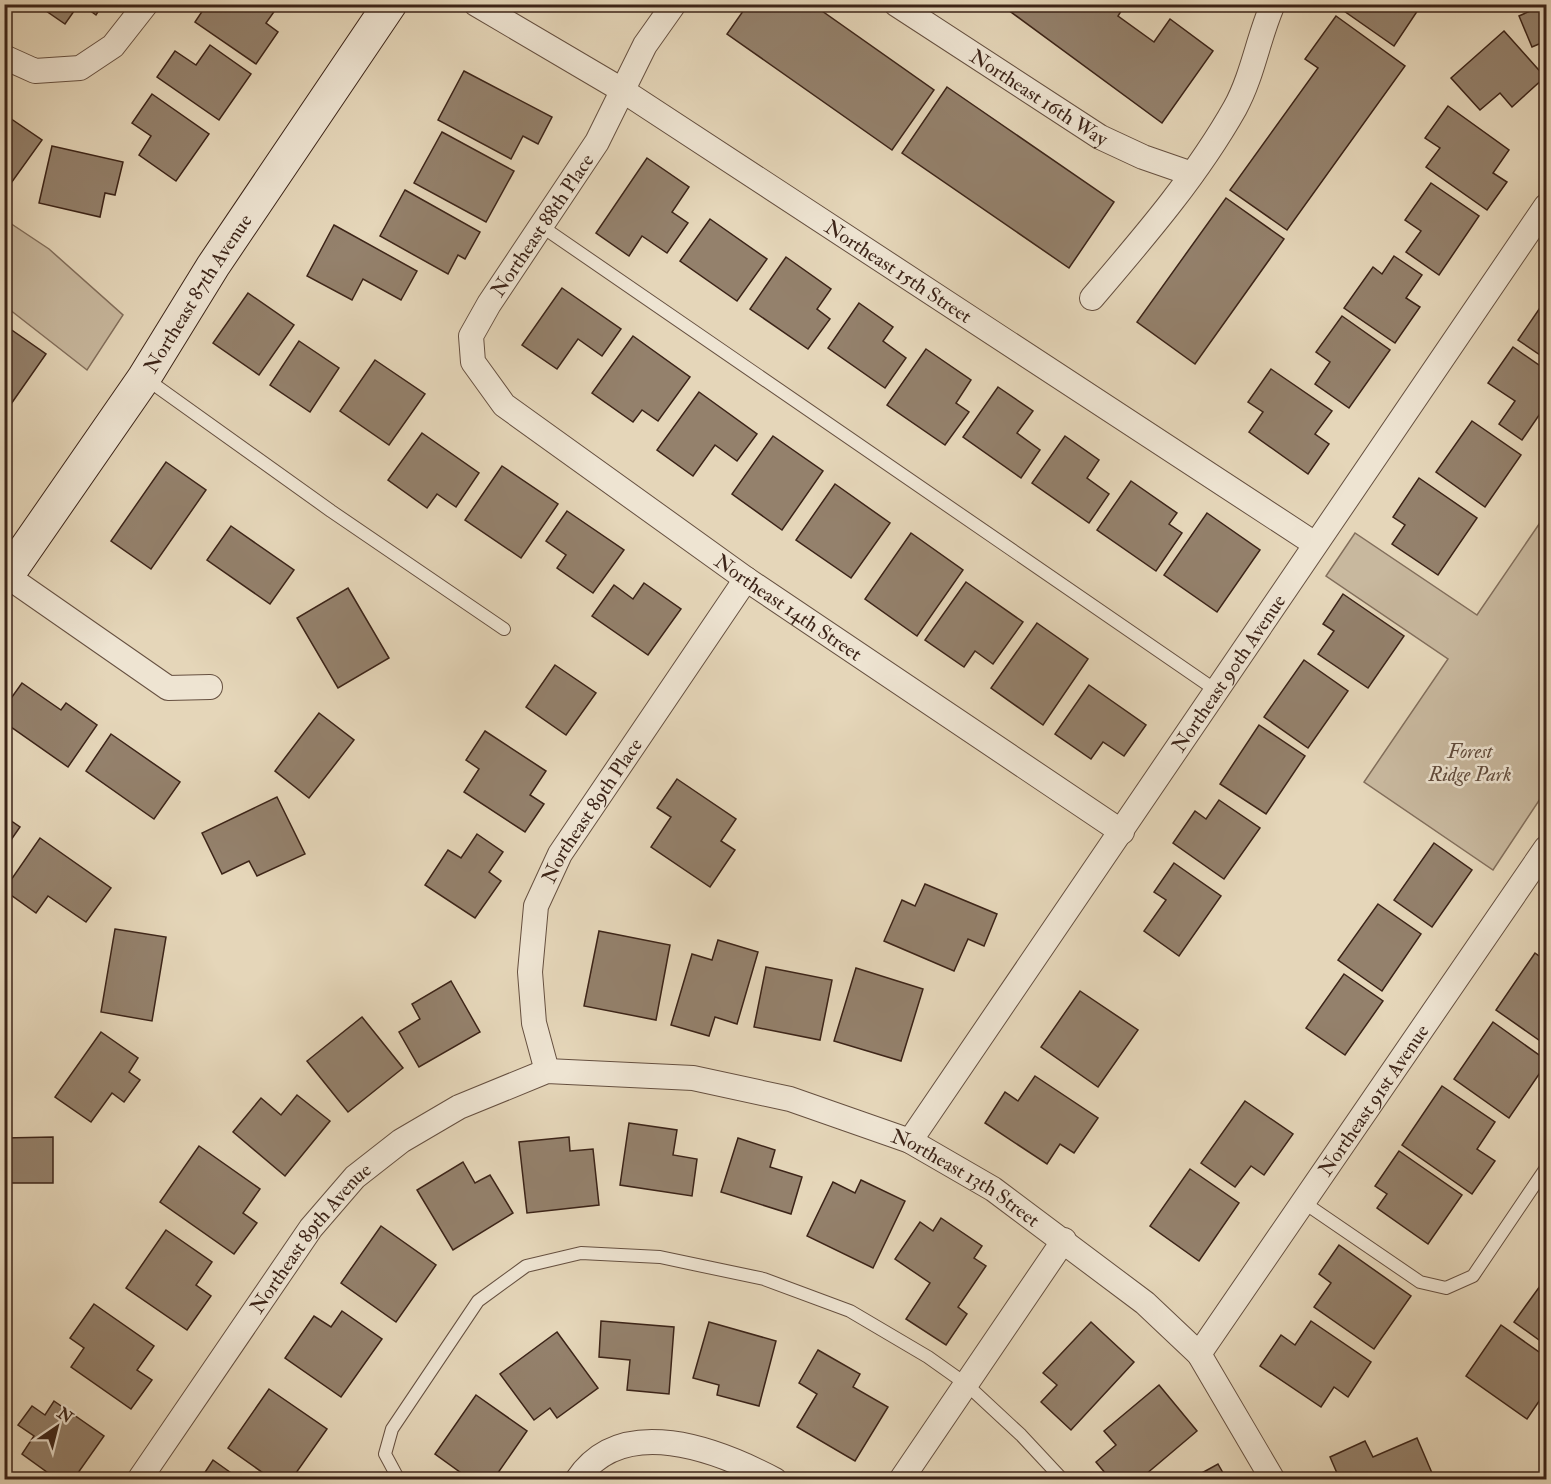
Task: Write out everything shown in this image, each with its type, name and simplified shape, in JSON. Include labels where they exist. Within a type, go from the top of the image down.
[{"type":"main road","name":"Northeast 87th Avenue","points":[[6,578],[144,378],[213,266],[390,4]]},
{"type":"street","points":[[4,57],[35,70],[80,68],[113,46],[146,4]]},
{"type":"street","name":"Northeast 15th Street","points":[[476,4],[622,90],[1316,544]]},
{"type":"street","name":"Northeast 88th Place","points":[[473,362],[471,336],[597,142],[645,45],[674,4]]},
{"type":"street","name":"Northeast 16th Way","points":[[896,4],[1100,137],[1143,157],[1192,174]]},
{"type":"street","points":[[1092,298],[1167,210],[1235,107],[1253,70],[1273,4]]},
{"type":"street","name":"Northeast 90th Avenue","points":[[910,1141],[1546,206]]},
{"type":"street","name":"Northeast 14th Street","points":[[473,362],[504,405],[746,579],[1122,832]]},
{"type":"street","points":[[6,578],[168,688],[210,687]]},
{"type":"street","name":"Northeast 89th Place","points":[[547,1071],[534,1023],[530,972],[536,906],[560,854],[746,579]]},
{"type":"street","name":"Northeast 91st Avenue","points":[[1199,1354],[1546,848]]},
{"type":"street","name":"Northeast 13th Street","points":[[547,1071],[693,1078],[790,1099],[910,1141],[993,1189],[1064,1240],[1145,1303],[1199,1354],[1273,1479]]},
{"type":"street","name":"Northeast 89th Avenue","points":[[139,1479],[311,1228],[355,1177],[401,1141],[459,1107],[547,1071]]},
{"type":"street","points":[[901,1479],[1064,1240]]},
{"type":"street","points":[[578,1479],[586,1466],[629,1443],[663,1442],[675,1442],[738,1460],[775,1479]]},
{"type":"lane","points":[[541,226],[1217,691]]},
{"type":"lane","points":[[144,378],[331,511],[504,629]]},
{"type":"lane","points":[[1303,1202],[1420,1282],[1446,1288],[1473,1276],[1546,1168]]},
{"type":"lane","points":[[399,1479],[384,1454],[392,1429],[478,1301],[526,1266],[582,1253],[660,1257],[764,1279],[850,1311],[928,1357],[966,1384],[1064,1479]]},
{"type":"green space","points":[[4,219],[49,249],[123,315],[87,370],[5,306]]},
{"type":"green space","name":"Forest Ridge Park","points":[[1546,514],[1546,790],[1493,870],[1364,782],[1448,659],[1326,576],[1355,533],[1477,615]]},
{"type":"building","points":[[36,4],[79,4],[65,24]]},
{"type":"building","points":[[81,4],[103,4],[96,15]]},
{"type":"building","points":[[207,4],[270,4],[276,9],[266,23],[278,32],[256,64],[195,22]]},
{"type":"building","points":[[748,4],[812,4],[934,90],[892,150],[727,34]]},
{"type":"building","points":[[1000,4],[1117,4],[1123,8],[1118,16],[1154,42],[1170,19],[1213,51],[1162,123]]},
{"type":"building","points":[[1334,4],[1422,4],[1394,46]]},
{"type":"building","points":[[1546,4],[1546,41],[1532,47],[1519,16]]},
{"type":"building","points":[[1336,16],[1405,66],[1287,230],[1230,190],[1318,68],[1305,59]]},
{"type":"building","points":[[1504,31],[1545,77],[1512,107],[1500,93],[1480,110],[1451,78]]},
{"type":"building","points":[[210,45],[251,74],[219,120],[157,77],[175,51],[196,65]]},
{"type":"building","points":[[464,71],[552,117],[538,144],[523,136],[511,159],[438,120]]},
{"type":"building","points":[[947,87],[1114,202],[1069,268],[902,153]]},
{"type":"building","points":[[152,94],[209,134],[176,181],[139,155],[151,136],[132,123]]},
{"type":"building","points":[[1448,106],[1509,150],[1493,173],[1507,182],[1487,210],[1426,167],[1440,148],[1425,138]]},
{"type":"building","points":[[4,114],[42,140],[4,193]]},
{"type":"building","points":[[442,132],[514,171],[486,222],[414,183]]},
{"type":"building","points":[[52,146],[123,162],[115,195],[105,193],[100,217],[39,203]]},
{"type":"building","points":[[647,158],[689,187],[672,212],[688,223],[667,253],[642,236],[629,256],[596,233]]},
{"type":"building","points":[[1431,183],[1479,216],[1439,275],[1406,252],[1421,231],[1405,220]]},
{"type":"building","points":[[405,190],[480,232],[465,259],[458,255],[448,274],[380,236]]},
{"type":"building","points":[[1226,198],[1284,239],[1195,364],[1137,322]]},
{"type":"building","points":[[710,219],[767,259],[737,301],[680,261]]},
{"type":"building","points":[[334,225],[417,271],[401,300],[363,279],[352,300],[307,276]]},
{"type":"building","points":[[1394,256],[1422,275],[1406,298],[1420,307],[1395,343],[1344,308],[1373,267],[1382,274]]},
{"type":"building","points":[[786,257],[831,289],[817,309],[830,319],[808,349],[750,309]]},
{"type":"building","points":[[562,288],[621,329],[602,356],[578,339],[557,369],[522,345]]},
{"type":"building","points":[[248,293],[294,325],[259,375],[213,343]]},
{"type":"building","points":[[1546,299],[1546,359],[1518,340]]},
{"type":"building","points":[[859,303],[893,327],[883,341],[906,358],[885,388],[828,348]]},
{"type":"building","points":[[1342,316],[1390,350],[1349,408],[1315,384],[1330,362],[1316,352]]},
{"type":"building","points":[[6,326],[46,354],[4,414],[4,329]]},
{"type":"building","points":[[633,336],[690,377],[658,421],[642,410],[633,422],[592,393]]},
{"type":"building","points":[[299,341],[339,368],[310,412],[270,385]]},
{"type":"building","points":[[1513,347],[1546,370],[1546,405],[1522,440],[1499,424],[1515,401],[1488,383]]},
{"type":"building","points":[[926,349],[971,380],[956,403],[969,412],[945,445],[887,405]]},
{"type":"building","points":[[375,360],[425,394],[389,445],[340,411]]},
{"type":"building","points":[[1271,369],[1332,411],[1315,434],[1329,444],[1308,474],[1249,432],[1263,412],[1248,402]]},
{"type":"building","points":[[998,387],[1033,411],[1017,433],[1040,450],[1021,478],[963,437]]},
{"type":"building","points":[[699,392],[757,434],[737,461],[715,445],[693,476],[657,450]]},
{"type":"building","points":[[1472,421],[1521,455],[1485,507],[1436,472]]},
{"type":"building","points":[[422,433],[479,473],[456,507],[437,494],[427,508],[388,480]]},
{"type":"building","points":[[773,436],[823,471],[782,530],[732,494]]},
{"type":"building","points":[[1065,436],[1099,460],[1087,478],[1109,494],[1089,523],[1032,483]]},
{"type":"building","points":[[166,462],[206,490],[151,569],[111,541]]},
{"type":"building","points":[[502,466],[558,504],[521,558],[465,520]]},
{"type":"building","points":[[1419,478],[1477,518],[1438,575],[1392,544],[1405,525],[1393,517]]},
{"type":"building","points":[[1131,481],[1177,513],[1169,524],[1182,533],[1156,571],[1097,530]]},
{"type":"building","points":[[835,484],[890,523],[851,578],[796,540]]},
{"type":"building","points":[[567,511],[624,550],[593,593],[557,568],[566,555],[546,541]]},
{"type":"building","points":[[1207,513],[1260,550],[1217,612],[1164,575]]},
{"type":"building","points":[[231,526],[294,570],[270,604],[207,560]]},
{"type":"building","points":[[911,533],[963,570],[917,636],[865,599]]},
{"type":"building","points":[[966,582],[1023,622],[993,664],[975,651],[964,667],[925,640]]},
{"type":"building","points":[[644,583],[681,609],[648,655],[592,616],[614,585],[633,599]]},
{"type":"building","points":[[348,588],[389,658],[338,688],[297,618]]},
{"type":"building","points":[[1343,594],[1404,636],[1368,688],[1318,654],[1334,631],[1323,624]]},
{"type":"building","points":[[1037,623],[1088,659],[1043,725],[991,688]]},
{"type":"building","points":[[1304,660],[1348,691],[1308,748],[1264,717]]},
{"type":"building","points":[[555,665],[596,693],[566,735],[526,707]]},
{"type":"building","points":[[22,683],[61,710],[66,703],[97,725],[68,767],[4,722],[4,708]]},
{"type":"building","points":[[1089,685],[1146,725],[1124,756],[1103,742],[1091,759],[1055,734]]},
{"type":"building","points":[[319,713],[354,740],[309,798],[275,771]]},
{"type":"building","points":[[1259,725],[1305,756],[1266,814],[1220,784]]},
{"type":"building","points":[[485,731],[546,771],[530,795],[544,804],[525,832],[464,792],[479,769],[466,760]]},
{"type":"building","points":[[111,734],[180,782],[154,819],[86,771]]},
{"type":"building","points":[[677,779],[736,819],[721,841],[735,850],[710,887],[651,847],[671,817],[657,808]]},
{"type":"building","points":[[277,797],[305,854],[257,876],[249,861],[222,874],[202,833]]},
{"type":"building","points":[[1219,800],[1260,828],[1224,879],[1173,843],[1195,811],[1206,819]]},
{"type":"building","points":[[4,816],[20,827],[4,850]]},
{"type":"building","points":[[477,834],[503,852],[489,872],[501,881],[475,918],[425,885],[448,850],[461,858]]},
{"type":"building","points":[[40,838],[111,888],[86,922],[48,896],[36,913],[4,890]]},
{"type":"building","points":[[1434,843],[1472,870],[1432,927],[1394,900]]},
{"type":"building","points":[[1174,863],[1221,896],[1179,956],[1144,931],[1166,900],[1154,892]]},
{"type":"building","points":[[925,884],[997,914],[984,946],[968,939],[954,971],[884,941],[902,900],[915,906]]},
{"type":"building","points":[[1378,904],[1421,934],[1382,991],[1338,960]]},
{"type":"building","points":[[115,929],[166,937],[152,1021],[101,1012]]},
{"type":"building","points":[[599,931],[670,945],[656,1020],[584,1006]]},
{"type":"building","points":[[718,940],[758,952],[737,1024],[715,1017],[709,1036],[671,1025],[692,954],[712,960]]},
{"type":"building","points":[[1535,953],[1546,961],[1546,1045],[1496,1010]]},
{"type":"building","points":[[766,967],[832,980],[820,1040],[754,1027]]},
{"type":"building","points":[[856,968],[923,989],[901,1061],[834,1041]]},
{"type":"building","points":[[1344,974],[1383,1001],[1345,1055],[1306,1028]]},
{"type":"building","points":[[451,981],[480,1032],[419,1067],[399,1032],[420,1019],[412,1004]]},
{"type":"building","points":[[1080,991],[1138,1030],[1098,1087],[1041,1047]]},
{"type":"building","points":[[362,1017],[403,1068],[348,1112],[307,1061]]},
{"type":"building","points":[[1493,1022],[1546,1060],[1546,1064],[1509,1118],[1454,1079]]},
{"type":"building","points":[[101,1032],[138,1058],[129,1072],[140,1080],[124,1102],[112,1093],[91,1122],[55,1097]]},
{"type":"building","points":[[1035,1076],[1098,1118],[1074,1153],[1060,1144],[1047,1164],[985,1123],[1005,1092],[1018,1101]]},
{"type":"building","points":[[1442,1086],[1495,1122],[1477,1149],[1495,1161],[1472,1194],[1402,1145]]},
{"type":"building","points":[[297,1095],[330,1121],[285,1176],[233,1132],[261,1098],[281,1115]]},
{"type":"building","points":[[1245,1101],[1293,1134],[1264,1175],[1251,1166],[1235,1187],[1201,1163]]},
{"type":"building","points":[[629,1123],[677,1130],[673,1155],[697,1159],[692,1196],[620,1185]]},
{"type":"building","points":[[53,1137],[53,1183],[4,1183],[4,1138]]},
{"type":"building","points":[[569,1137],[570,1151],[593,1149],[599,1205],[527,1213],[519,1142]]},
{"type":"building","points":[[738,1138],[775,1150],[770,1167],[802,1177],[791,1214],[721,1192]]},
{"type":"building","points":[[199,1146],[260,1189],[243,1213],[257,1223],[234,1254],[160,1202]]},
{"type":"building","points":[[1399,1151],[1462,1195],[1428,1244],[1377,1208],[1387,1194],[1375,1186]]},
{"type":"building","points":[[463,1162],[475,1183],[490,1175],[513,1213],[453,1250],[417,1190]]},
{"type":"building","points":[[1190,1169],[1239,1203],[1199,1261],[1150,1226]]},
{"type":"building","points":[[861,1180],[905,1201],[873,1268],[807,1236],[833,1182],[855,1193]]},
{"type":"building","points":[[941,1218],[982,1246],[974,1258],[986,1266],[958,1307],[967,1314],[946,1345],[906,1319],[930,1283],[895,1259],[920,1222],[933,1231]]},
{"type":"building","points":[[381,1226],[436,1265],[396,1322],[341,1283]]},
{"type":"building","points":[[166,1230],[212,1262],[196,1285],[211,1296],[187,1330],[126,1288]]},
{"type":"building","points":[[1339,1245],[1411,1296],[1374,1349],[1314,1307],[1331,1283],[1319,1274]]},
{"type":"building","points":[[1540,1286],[1546,1291],[1546,1345],[1514,1322]]},
{"type":"building","points":[[94,1304],[154,1346],[137,1370],[152,1380],[131,1409],[71,1367],[84,1348],[70,1338]]},
{"type":"building","points":[[342,1311],[382,1339],[341,1397],[285,1358],[314,1316],[331,1327]]},
{"type":"building","points":[[601,1321],[674,1327],[669,1394],[627,1390],[630,1360],[599,1357]]},
{"type":"building","points":[[1311,1321],[1371,1362],[1348,1397],[1334,1387],[1321,1407],[1260,1366],[1281,1335],[1295,1345]]},
{"type":"building","points":[[709,1322],[776,1341],[759,1406],[717,1395],[719,1385],[693,1378]]},
{"type":"building","points":[[1091,1322],[1134,1362],[1071,1430],[1041,1402],[1057,1385],[1043,1373]]},
{"type":"building","points":[[1501,1325],[1546,1357],[1546,1391],[1527,1419],[1466,1376]]},
{"type":"building","points":[[557,1332],[598,1388],[557,1418],[550,1408],[534,1420],[500,1374]]},
{"type":"building","points":[[818,1350],[860,1374],[853,1387],[888,1407],[855,1461],[797,1427],[817,1394],[799,1383]]},
{"type":"building","points":[[1159,1385],[1197,1431],[1139,1480],[1111,1480],[1096,1462],[1116,1445],[1104,1431]]},
{"type":"building","points":[[269,1389],[327,1429],[291,1480],[273,1480],[228,1448]]},
{"type":"building","points":[[476,1395],[527,1431],[493,1480],[471,1480],[435,1454]]},
{"type":"building","points":[[54,1401],[104,1436],[73,1480],[58,1480],[22,1454],[34,1436],[18,1425],[32,1406],[45,1415]]},
{"type":"building","points":[[1417,1438],[1435,1480],[1340,1480],[1330,1457],[1365,1441],[1373,1457]]},
{"type":"building","points":[[213,1460],[241,1480],[200,1480]]},
{"type":"building","points":[[1218,1464],[1227,1480],[1189,1480]]}]
